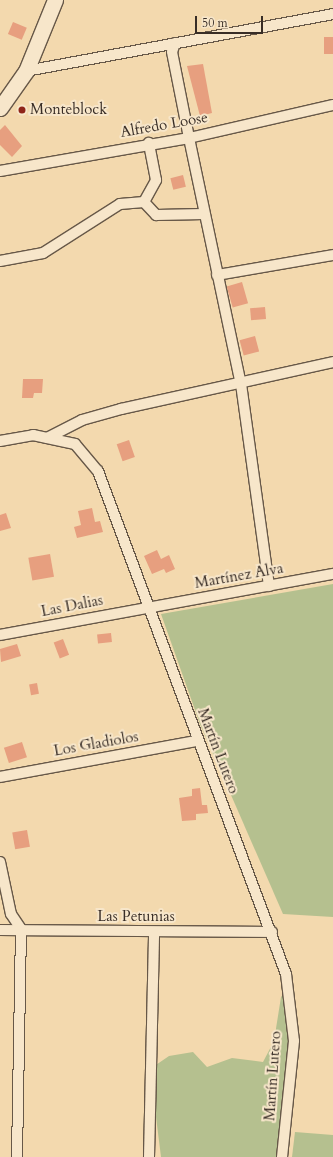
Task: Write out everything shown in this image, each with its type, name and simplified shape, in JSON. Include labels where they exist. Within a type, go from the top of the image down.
[{"type":"main road","points":[[0,108],[26,71],[55,0]]},
{"type":"street","points":[[26,71],[333,14]]},
{"type":"street","points":[[175,43],[172,52],[204,214],[210,234],[217,275],[241,384],[269,586]]},
{"type":"street","name":"Alfredo Loose","points":[[0,171],[149,143],[189,138],[333,105]]},
{"type":"street","points":[[144,202],[156,180],[149,143]]},
{"type":"street","points":[[144,202],[156,215],[204,214]]},
{"type":"street","points":[[0,261],[43,253],[120,204],[144,202]]},
{"type":"street","points":[[217,275],[333,255]]},
{"type":"street","points":[[47,438],[82,420],[108,412],[241,384],[333,362]]},
{"type":"street","name":"Martín Lutero","points":[[0,441],[33,435],[75,444],[98,471],[150,607],[197,741],[272,932],[286,974],[294,1041],[282,1157]]},
{"type":"street","name":"Martínez Alva","points":[[150,607],[333,574]]},
{"type":"street","name":"Las Dalias","points":[[0,635],[150,607]]},
{"type":"street","name":"Los Gladiolos","points":[[0,777],[197,741]]},
{"type":"street","points":[[0,862],[11,914],[21,929],[17,1157]]},
{"type":"street","name":"Las Petunias","points":[[0,930],[21,929],[41,932],[272,932]]},
{"type":"street","points":[[149,1157],[154,932]]},
{"type":"green space","points":[[333,584],[333,917],[283,914],[200,724],[161,614]]},
{"type":"green space","points":[[289,987],[288,1157],[161,1157],[150,1069],[169,1056],[193,1052],[207,1067],[232,1058],[263,1062],[274,1041],[281,997]]},
{"type":"green space","points":[[295,1132],[333,1135],[333,1157],[292,1157]]},
{"type":"building","points":[[13,22],[27,28],[22,40],[8,34]]},
{"type":"building","points":[[324,37],[333,37],[333,54],[324,54]]},
{"type":"building","points":[[203,64],[212,113],[200,116],[187,66]]},
{"type":"building","points":[[5,125],[22,146],[12,157],[0,145],[0,130]]},
{"type":"building","points":[[183,175],[186,187],[173,190],[170,178]]},
{"type":"building","points":[[242,282],[248,303],[233,308],[227,286]]},
{"type":"building","points":[[265,307],[266,319],[251,320],[250,308]]},
{"type":"building","points":[[255,336],[259,351],[244,356],[240,340]]},
{"type":"building","points":[[23,379],[43,379],[42,393],[34,393],[33,398],[22,398]]},
{"type":"building","points":[[129,440],[135,457],[123,461],[117,444]]},
{"type":"building","points":[[92,508],[95,522],[100,521],[103,532],[77,538],[74,527],[81,525],[78,511]]},
{"type":"building","points":[[6,513],[11,528],[0,531],[0,515]]},
{"type":"building","points":[[157,550],[161,559],[169,555],[175,569],[166,573],[164,569],[152,574],[144,556]]},
{"type":"building","points":[[50,554],[54,577],[32,580],[28,558]]},
{"type":"building","points":[[111,633],[112,642],[98,643],[97,634]]},
{"type":"building","points":[[63,639],[69,655],[60,658],[54,643]]},
{"type":"building","points":[[17,644],[21,656],[1,662],[0,649]]},
{"type":"building","points":[[37,683],[39,694],[31,695],[29,684]]},
{"type":"building","points":[[22,742],[27,757],[9,763],[4,748]]},
{"type":"building","points":[[200,788],[202,805],[207,805],[208,813],[196,814],[196,820],[182,821],[179,798],[192,796],[192,789]]},
{"type":"building","points":[[27,830],[30,847],[15,849],[12,833]]},
{"type":"place","name":"Monteblock","points":[[22,110]]}]
